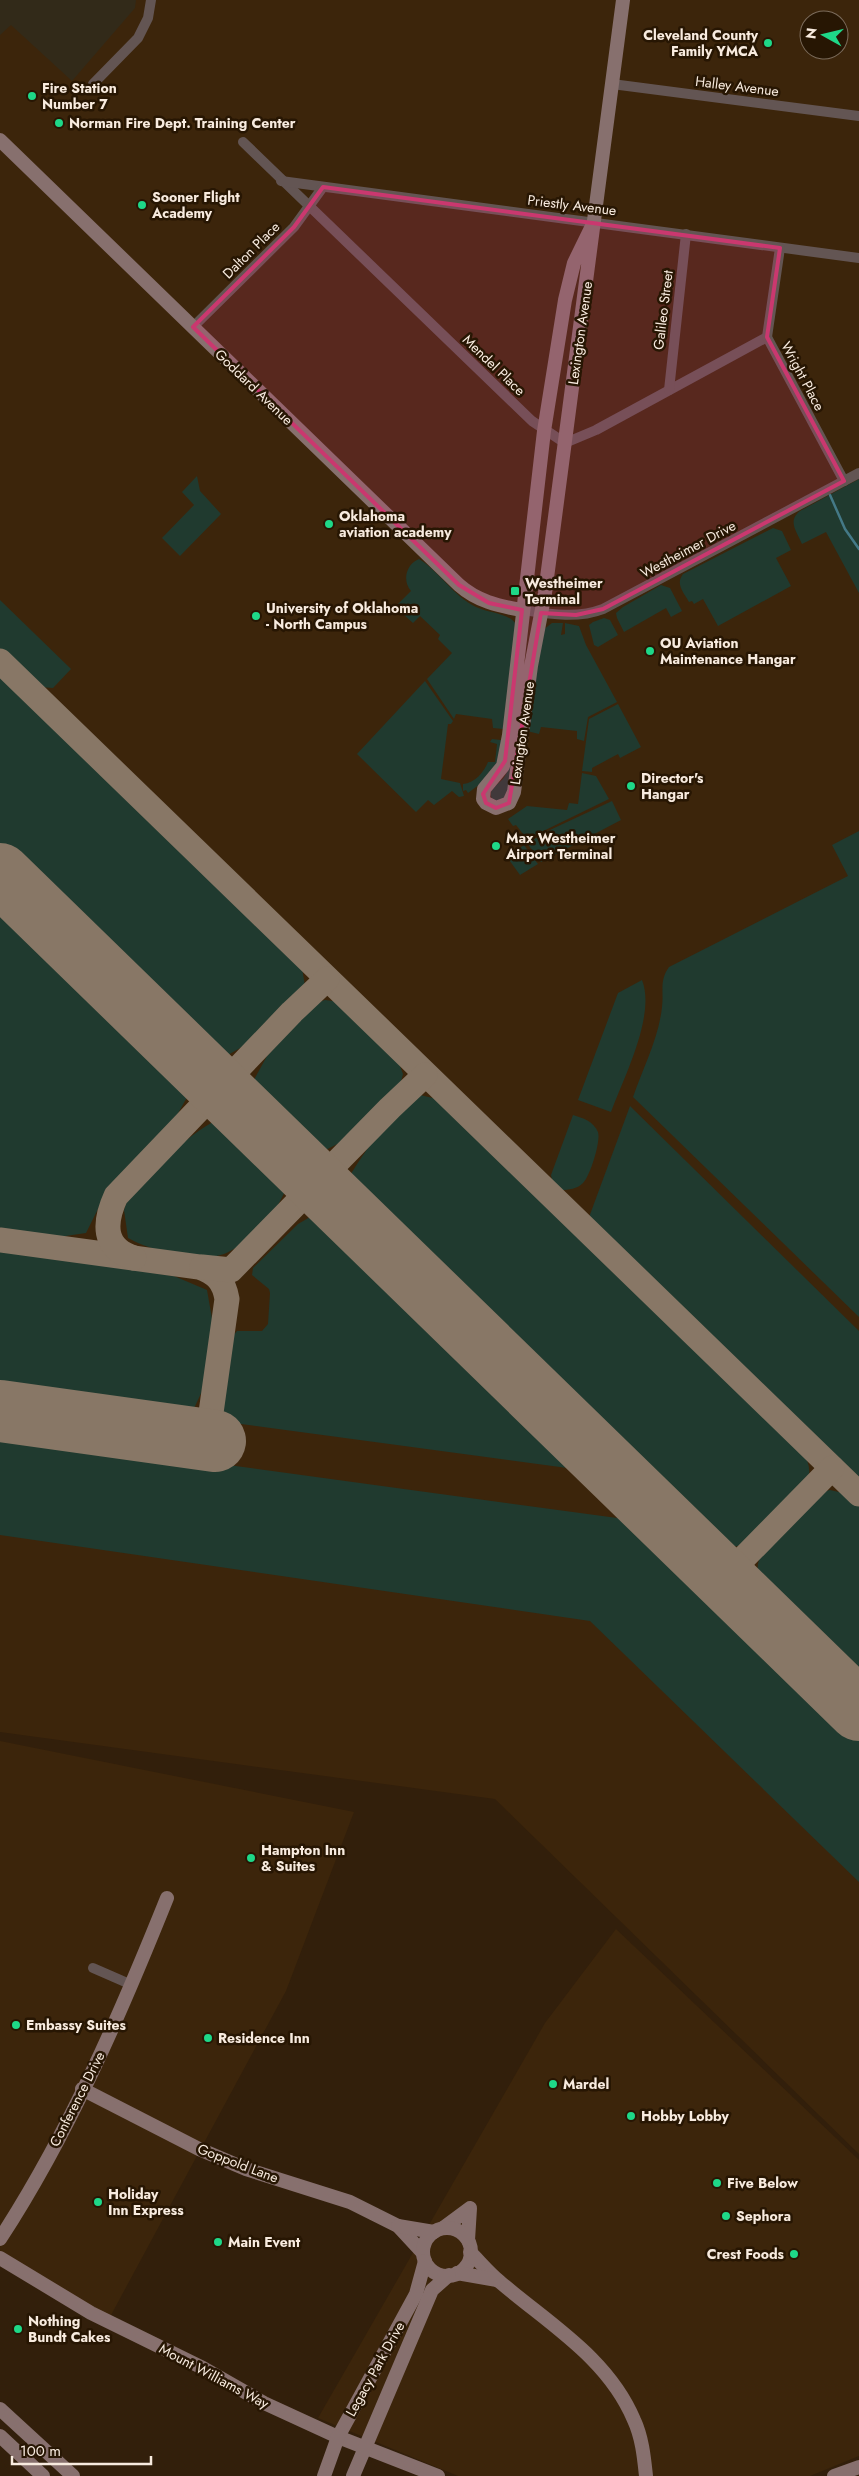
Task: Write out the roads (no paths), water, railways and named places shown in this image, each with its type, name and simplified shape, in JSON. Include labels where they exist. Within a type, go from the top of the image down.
[{"type":"street","points":[[94,84],[138,38],[148,18],[151,0]]},
{"type":"street","name":"Lexington Avenue","points":[[594,222],[578,252],[568,281],[544,431],[522,610],[520,649],[505,761],[501,771],[487,785],[483,794],[486,803],[496,808],[509,803],[514,792],[565,443],[594,222],[623,0]]},
{"type":"street","name":"Halley Avenue","points":[[612,84],[859,116]]},
{"type":"street","name":"Goddard Avenue","points":[[0,140],[466,591],[489,603],[522,610]]},
{"type":"street","name":"Mendel Place","points":[[243,142],[281,181],[544,431],[565,443]]},
{"type":"street","name":"Priestly Avenue","points":[[281,181],[859,258]]},
{"type":"street","name":"Dalton Place","points":[[193,327],[294,227],[315,194],[323,186]]},
{"type":"street","name":"Galileo Street","points":[[669,390],[686,234]]},
{"type":"street","name":"Wright Place","points":[[780,248],[767,337],[844,481]]},
{"type":"street","points":[[565,443],[596,430],[767,337]]},
{"type":"street","name":"Westheimer Drive","points":[[522,610],[541,613],[591,614],[859,473]]},
{"type":"street","name":"Conference Drive","points":[[0,2239],[46,2158],[82,2089],[132,1985],[167,1898]]},
{"type":"street","points":[[92,1968],[132,1985]]},
{"type":"street","name":"Goppold Lane","points":[[82,2089],[199,2149],[246,2168],[350,2202],[398,2226],[438,2230]]},
{"type":"street","points":[[453,2274],[468,2262],[470,2208],[425,2241],[424,2257],[435,2272],[498,2281]]},
{"type":"street","name":"Goppold Lane","points":[[398,2226],[424,2257]]},
{"type":"street","points":[[438,2230],[457,2230],[498,2281],[581,2347],[604,2370],[634,2420],[641,2443],[646,2476]]},
{"type":"street","name":"Legacy Park Drive","points":[[324,2476],[338,2437],[416,2294],[424,2257]]},
{"type":"street","name":"Mount Williams Way","points":[[0,2258],[91,2313],[202,2368],[264,2403],[364,2448],[438,2476]]},
{"type":"street","name":"Legacy Park Drive","points":[[353,2476],[432,2290],[453,2274]]},
{"type":"street","points":[[0,2409],[73,2476]]},
{"type":"street","points":[[0,2436],[43,2476]]},
{"type":"street","points":[[834,2476],[859,2467]]},
{"type":"waterway","points":[[830,495],[845,529],[859,549]]},
{"type":"place","name":"Cleveland County Family YMCA","points":[[768,43]]},
{"type":"place","name":"Fire Station Number 7","points":[[32,96]]},
{"type":"place","name":"Norman Fire Dept. Training Center","points":[[59,123]]},
{"type":"place","name":"Sooner Flight Academy","points":[[142,205]]},
{"type":"place","name":"Oklahoma aviation academy","points":[[329,524]]},
{"type":"place","name":"Westheimer Terminal","points":[[515,591]]},
{"type":"place","name":"University of Oklahoma - North Campus","points":[[256,616]]},
{"type":"place","name":"OU Aviation Maintenance Hangar","points":[[650,651]]},
{"type":"place","name":"Director's Hangar","points":[[631,786]]},
{"type":"place","name":"Max Westheimer Airport Terminal","points":[[496,846]]},
{"type":"place","name":"Hampton Inn & Suites","points":[[251,1858]]},
{"type":"place","name":"Embassy Suites","points":[[16,2025]]},
{"type":"place","name":"Residence Inn","points":[[208,2038]]},
{"type":"place","name":"Mardel","points":[[553,2084]]},
{"type":"place","name":"Hobby Lobby","points":[[631,2116]]},
{"type":"place","name":"Five Below","points":[[717,2183]]},
{"type":"place","name":"Holiday Inn Express","points":[[98,2202]]},
{"type":"place","name":"Sephora","points":[[726,2216]]},
{"type":"place","name":"Main Event","points":[[218,2242]]},
{"type":"place","name":"Crest Foods","points":[[794,2254]]},
{"type":"place","name":"Nothing Bundt Cakes","points":[[18,2329]]}]
